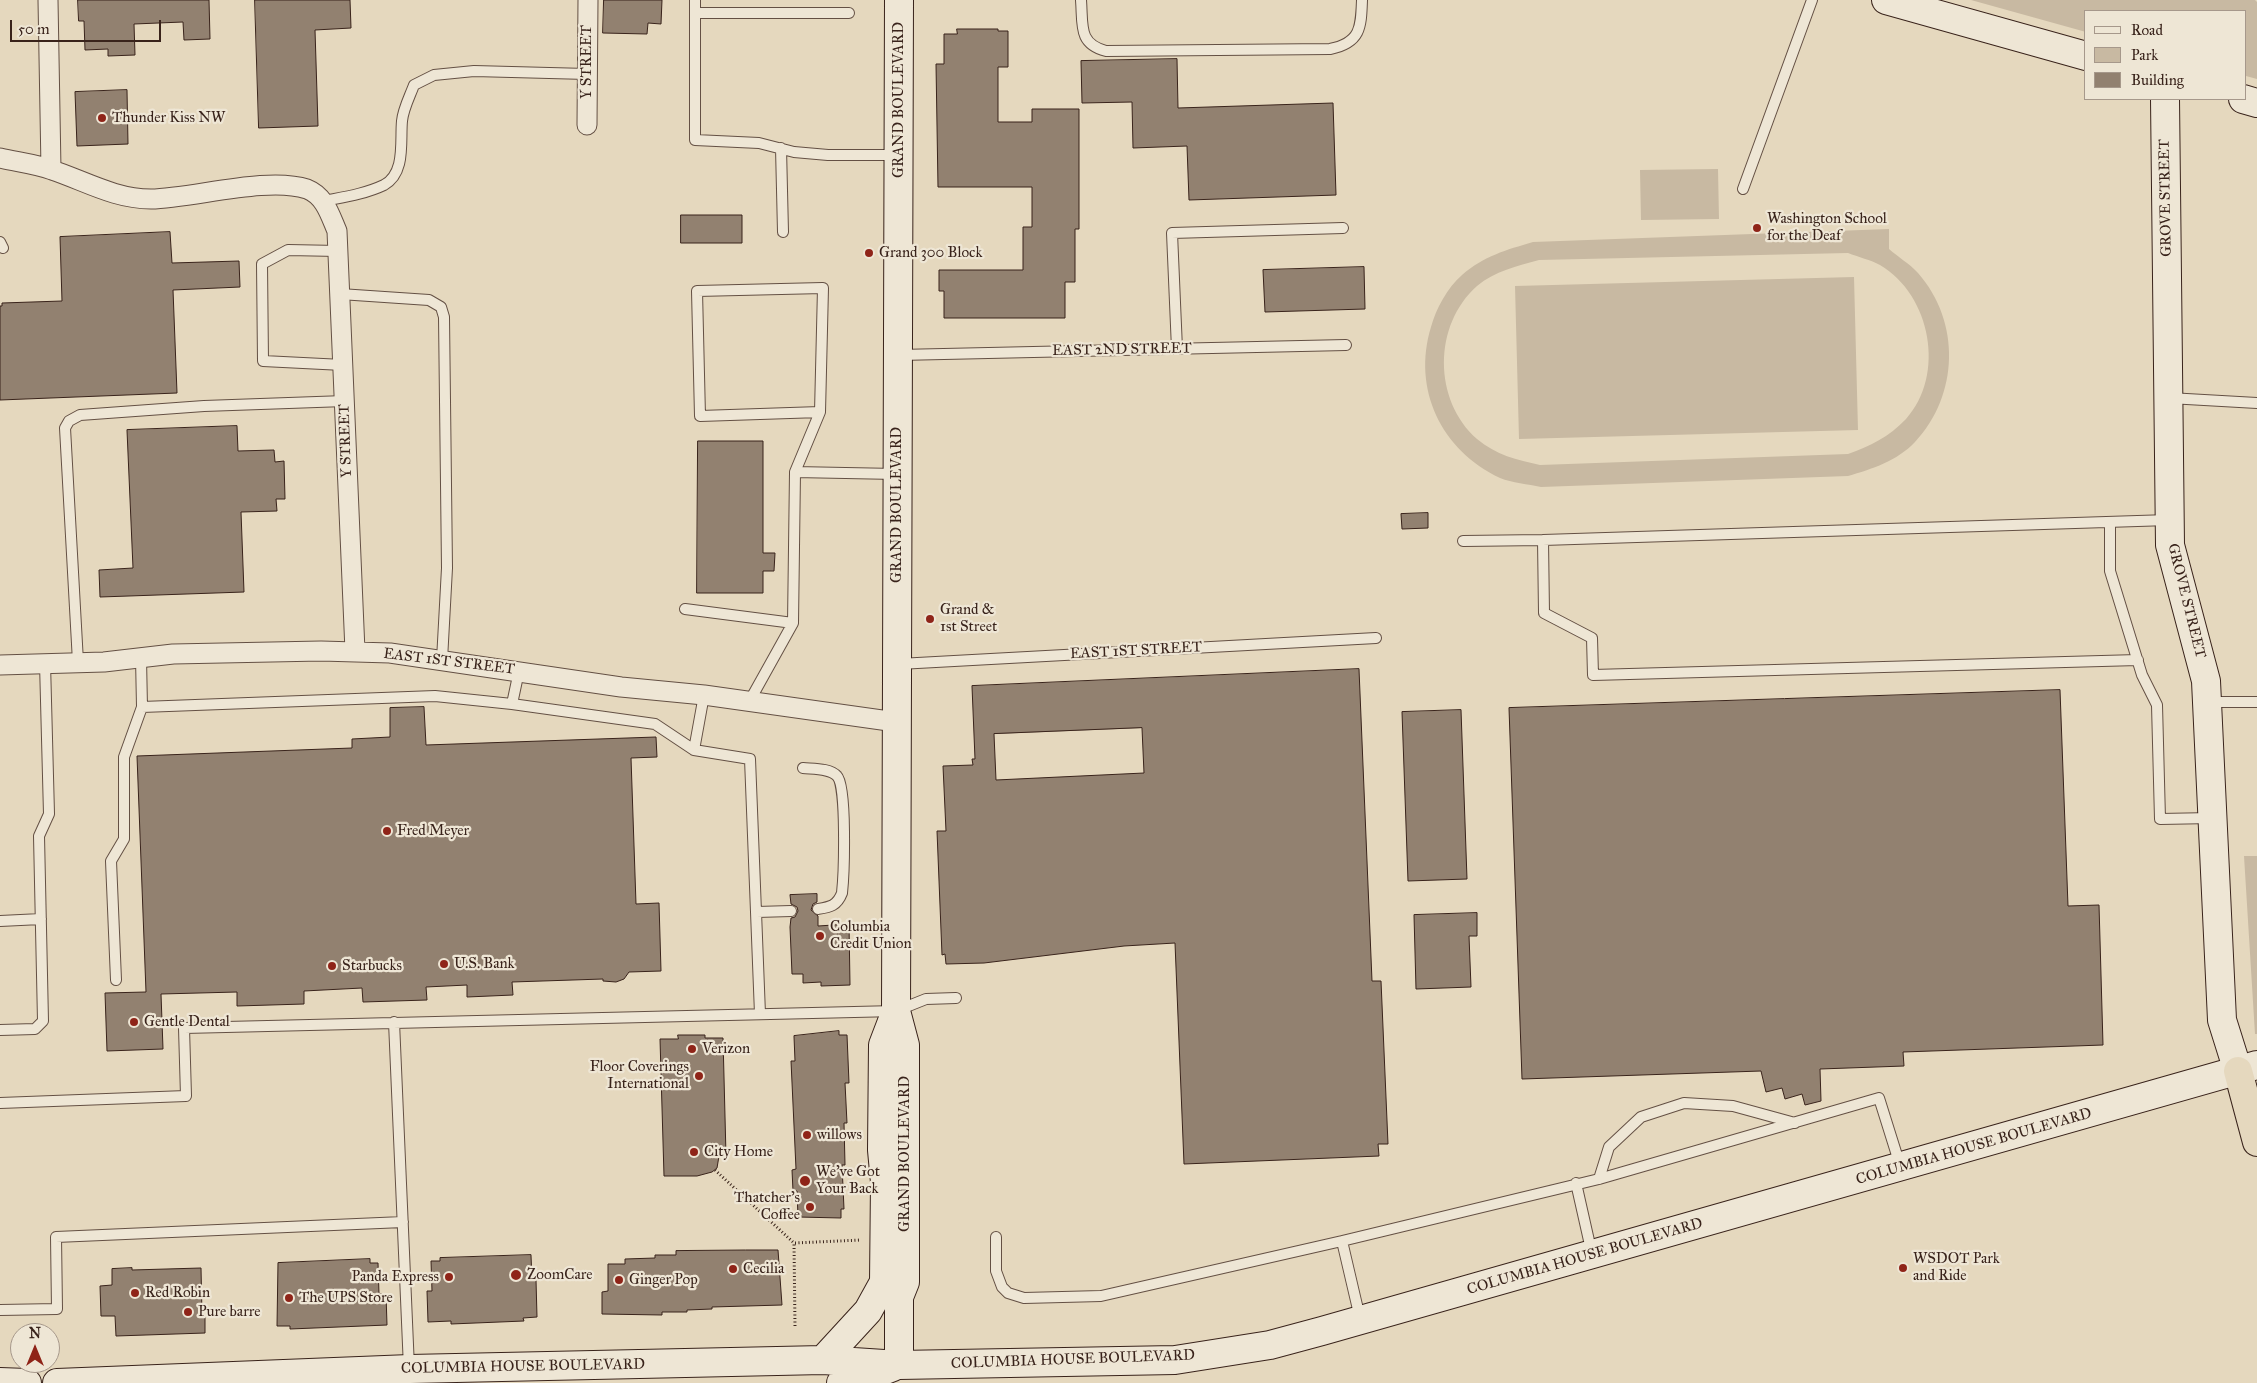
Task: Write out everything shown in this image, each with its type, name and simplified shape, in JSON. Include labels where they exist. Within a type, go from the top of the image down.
[{"type":"highway","points":[[2247,1068],[2257,1142]]},
{"type":"main road","name":"GRAND BOULEVARD","points":[[899,0],[896,1011],[883,1045],[882,1150],[899,1365]]},
{"type":"main road","points":[[1886,0],[2084,55]]},
{"type":"main road","name":"GROVE STREET","points":[[2165,100],[2170,545],[2206,681],[2222,1020],[2247,1068]]},
{"type":"main road","name":"COLUMBIA HOUSE BOULEVARD","points":[[58,1383],[404,1376],[822,1360],[899,1365],[1175,1360],[1270,1345],[2247,1068]]},
{"type":"main road","points":[[822,1360],[892,1289]]},
{"type":"main road","name":"COLUMBIA HOUSE BOULEVARD","points":[[841,1383],[852,1383],[899,1365]]},
{"type":"main road","points":[[0,1382],[27,1383]]},
{"type":"street","points":[[48,0],[51,169]]},
{"type":"street","name":"Y STREET","points":[[587,125],[588,0]]},
{"type":"street","points":[[0,158],[51,169],[107,192],[150,199],[268,186],[290,186],[308,190],[324,201]]},
{"type":"street","name":"Y STREET","points":[[324,201],[337,231],[355,651]]},
{"type":"street","name":"EAST 1ST STREET","points":[[0,665],[141,658],[173,654],[355,651],[442,660],[621,687],[704,695],[896,722]]},
{"type":"lane","points":[[695,0],[695,140],[759,143],[828,155],[898,156]]},
{"type":"lane","points":[[1081,0],[1084,37],[1092,48],[1106,51],[1330,49],[1346,46],[1361,28],[1362,0]]},
{"type":"lane","points":[[1743,189],[1812,0]]},
{"type":"lane","points":[[695,14],[849,13]]},
{"type":"lane","points":[[324,201],[362,193],[386,184],[397,169],[402,156],[402,120],[414,85],[434,75],[474,71],[587,74]]},
{"type":"lane","points":[[781,148],[783,232]]},
{"type":"lane","points":[[1177,349],[1172,233],[1343,228]]},
{"type":"lane","points":[[338,251],[288,250],[262,264],[263,361],[343,365]]},
{"type":"lane","points":[[749,702],[793,624],[795,472],[820,412],[822,288],[697,292],[700,416],[820,412]]},
{"type":"lane","points":[[340,294],[429,300],[441,307],[444,317],[446,568],[442,660]]},
{"type":"lane","name":"EAST 2ND STREET","points":[[898,355],[1346,346]]},
{"type":"lane","points":[[2168,398],[2257,402]]},
{"type":"lane","points":[[78,662],[65,428],[69,421],[80,415],[118,412],[204,406],[344,401]]},
{"type":"lane","points":[[795,472],[897,474]]},
{"type":"lane","points":[[1463,541],[2170,520]]},
{"type":"lane","points":[[2110,522],[2110,571],[2142,674],[2157,705],[2160,819],[2212,818]]},
{"type":"lane","points":[[1542,540],[1544,613],[1592,638],[1593,675],[2138,660]]},
{"type":"lane","points":[[685,609],[793,624]]},
{"type":"lane","name":"EAST 1ST STREET","points":[[896,664],[1376,638]]},
{"type":"lane","points":[[116,980],[111,861],[124,839],[124,757],[142,707],[141,658]]},
{"type":"lane","points":[[0,1030],[35,1029],[43,1021],[39,836],[49,814],[45,664]]},
{"type":"lane","points":[[512,704],[519,671]]},
{"type":"lane","points":[[694,750],[704,695]]},
{"type":"lane","points":[[142,707],[435,696],[512,704],[655,724],[694,750],[750,759],[760,1014]]},
{"type":"lane","points":[[2207,702],[2257,702]]},
{"type":"lane","points":[[804,768],[831,772],[837,776],[843,791],[842,893],[839,901],[832,907],[818,909]]},
{"type":"lane","points":[[756,912],[791,910]]},
{"type":"lane","points":[[0,921],[41,919]]},
{"type":"lane","points":[[0,1103],[186,1096],[184,1028],[896,1011],[926,999],[956,998]]},
{"type":"lane","points":[[394,1022],[403,1222],[404,1376]]},
{"type":"lane","points":[[996,1237],[998,1280],[1008,1293],[1024,1298],[1102,1296],[1599,1179],[1879,1098],[1901,1167]]},
{"type":"lane","points":[[1599,1179],[1609,1147],[1641,1117],[1684,1103],[1733,1106],[1795,1123]]},
{"type":"lane","points":[[1576,1183],[1592,1255]]},
{"type":"lane","points":[[0,1310],[57,1309],[56,1237],[403,1222]]},
{"type":"lane","points":[[1342,1241],[1361,1320]]},
{"type":"path","points":[[715,1170],[794,1243],[869,1240]]},
{"type":"path","points":[[794,1243],[795,1326]]},
{"type":"green space","points":[[1971,0],[2255,0],[2257,2],[2257,79],[2247,76],[2247,10],[2084,10],[2084,31]]},
{"type":"green space","points":[[1718,169],[1719,219],[1641,220],[1640,170]]},
{"type":"green space","points":[[1889,229],[1889,249],[1918,273],[1932,292],[1942,313],[1948,336],[1949,358],[1947,381],[1940,403],[1930,423],[1908,449],[1884,464],[1848,476],[1541,487],[1500,478],[1479,466],[1462,451],[1447,434],[1436,415],[1429,395],[1425,373],[1426,350],[1436,313],[1447,292],[1457,280],[1470,268],[1487,258],[1533,242]],"holes":[[[1848,253],[1880,265],[1897,278],[1911,296],[1921,315],[1927,337],[1929,359],[1926,381],[1918,401],[1906,419],[1893,431],[1864,448],[1848,454],[1540,465],[1507,456],[1484,445],[1463,423],[1452,404],[1446,384],[1444,362],[1446,341],[1452,321],[1463,302],[1477,286],[1491,276],[1506,270],[1539,260]]]},
{"type":"green space","points":[[1854,277],[1858,430],[1519,439],[1515,286]]},
{"type":"green space","points":[[2244,856],[2257,856],[2257,1034],[2255,1034]]},
{"type":"building","points":[[78,0],[209,0],[210,39],[184,40],[183,22],[134,24],[135,55],[108,56],[108,49],[85,50],[84,21],[79,21]]},
{"type":"building","points":[[255,0],[350,0],[351,28],[315,30],[318,126],[259,128]]},
{"type":"building","points":[[604,0],[662,0],[661,24],[648,23],[647,34],[603,33]]},
{"type":"building","points":[[957,29],[998,29],[998,31],[1008,31],[1008,67],[998,67],[998,122],[1032,122],[1032,109],[1079,109],[1079,229],[1075,229],[1075,282],[1065,282],[1065,318],[944,318],[944,291],[939,291],[939,270],[1023,270],[1023,227],[1032,227],[1032,187],[938,187],[936,64],[944,64],[944,34],[957,34]]},
{"type":"building","points":[[1177,59],[1178,108],[1333,103],[1336,195],[1189,200],[1187,146],[1133,148],[1132,102],[1082,103],[1081,61]]},
{"type":"building","name":"Thunder Kiss NW","points":[[127,90],[128,144],[77,146],[75,92]]},
{"type":"building","points":[[681,215],[742,215],[742,243],[681,243]]},
{"type":"building","points":[[170,232],[172,263],[239,261],[240,287],[173,290],[177,393],[0,400],[0,306],[2,306],[2,303],[62,301],[60,237]]},
{"type":"building","points":[[1364,267],[1365,309],[1265,312],[1263,270]]},
{"type":"building","points":[[237,426],[238,451],[274,450],[275,462],[284,461],[285,499],[276,499],[277,511],[241,512],[244,592],[100,597],[99,570],[133,568],[127,430]]},
{"type":"building","points":[[698,441],[763,441],[763,553],[775,553],[774,571],[763,571],[763,593],[697,593]]},
{"type":"building","points":[[1428,513],[1428,528],[1402,529],[1401,514]]},
{"type":"building","points":[[1359,669],[1372,981],[1381,981],[1388,1144],[1378,1144],[1379,1156],[1184,1164],[1175,943],[1124,946],[984,963],[946,964],[945,954],[942,955],[937,831],[946,831],[943,766],[973,765],[972,759],[975,759],[972,686]],"holes":[[[1142,728],[1144,773],[996,780],[994,734]]]},
{"type":"building","points":[[2060,690],[2068,906],[2099,905],[2103,1045],[1903,1052],[1904,1066],[1820,1069],[1821,1101],[1805,1105],[1802,1094],[1785,1099],[1782,1088],[1766,1092],[1761,1071],[1522,1079],[1509,708]]},
{"type":"building","name":"Fred Meyer","points":[[424,707],[426,745],[656,737],[657,757],[631,758],[636,904],[659,903],[661,971],[629,972],[624,979],[616,982],[603,981],[603,979],[512,982],[513,995],[467,997],[467,985],[426,987],[427,1000],[363,1002],[362,988],[304,991],[304,1004],[237,1006],[237,992],[161,994],[163,1049],[107,1051],[105,993],[146,992],[137,756],[352,748],[352,739],[390,737],[390,708]]},
{"type":"building","points":[[1461,710],[1467,879],[1408,881],[1402,712]]},
{"type":"building","name":"Columbia Credit Union","points":[[817,894],[817,902],[813,904],[811,910],[818,916],[818,926],[849,924],[850,985],[821,986],[821,982],[803,983],[803,974],[792,974],[790,927],[791,918],[795,917],[798,911],[797,907],[791,904],[790,895]]},
{"type":"building","points":[[1477,913],[1477,936],[1469,936],[1471,987],[1416,989],[1414,915]]},
{"type":"building","points":[[839,1031],[839,1035],[847,1035],[849,1083],[845,1083],[847,1123],[844,1123],[845,1165],[842,1165],[844,1209],[841,1209],[841,1218],[798,1217],[797,1191],[793,1191],[792,1170],[796,1169],[791,1061],[795,1061],[794,1036]]},
{"type":"building","points":[[678,1035],[705,1035],[705,1038],[723,1038],[726,1156],[719,1156],[717,1168],[712,1172],[697,1176],[664,1176],[660,1039],[678,1039]]},
{"type":"building","points":[[778,1250],[782,1305],[712,1307],[712,1309],[687,1310],[687,1312],[662,1312],[662,1315],[602,1314],[602,1292],[608,1291],[608,1264],[625,1264],[625,1259],[655,1258],[655,1255],[676,1255],[676,1251]]},
{"type":"building","points":[[531,1255],[532,1280],[536,1280],[537,1317],[523,1318],[524,1321],[451,1324],[451,1321],[428,1322],[427,1291],[432,1291],[431,1261],[440,1261],[440,1258]]},
{"type":"building","points":[[370,1259],[370,1263],[378,1263],[379,1294],[386,1294],[387,1325],[290,1329],[290,1326],[277,1326],[278,1263]]},
{"type":"building","points":[[132,1268],[132,1270],[201,1268],[202,1315],[205,1315],[205,1333],[116,1336],[115,1316],[101,1316],[100,1286],[112,1285],[112,1269]]},
{"type":"place","name":"Thunder Kiss NW","points":[[102,118]]},
{"type":"place","name":"Washington School for the Deaf","points":[[1757,228]]},
{"type":"place","name":"Grand 300 Block","points":[[869,253]]},
{"type":"place","name":"Grand & 1st Street","points":[[930,619]]},
{"type":"place","name":"Fred Meyer","points":[[387,831]]},
{"type":"place","name":"Columbia Credit Union","points":[[820,936]]},
{"type":"place","name":"U.S. Bank","points":[[444,964]]},
{"type":"place","name":"Starbucks","points":[[332,966]]},
{"type":"place","name":"Gentle Dental","points":[[134,1022]]},
{"type":"place","name":"Verizon","points":[[692,1049]]},
{"type":"place","name":"Floor Coverings International","points":[[699,1076]]},
{"type":"place","name":"willows","points":[[807,1135]]},
{"type":"place","name":"City Home","points":[[694,1152]]},
{"type":"place","name":"We've Got Your Back","points":[[805,1181]]},
{"type":"place","name":"Thatcher's Coffee","points":[[810,1207]]},
{"type":"place","name":"WSDOT Park and Ride","points":[[1903,1268]]},
{"type":"place","name":"Cecilia","points":[[733,1269]]},
{"type":"place","name":"ZoomCare","points":[[516,1275]]},
{"type":"place","name":"Panda Express","points":[[449,1277]]},
{"type":"place","name":"Ginger Pop","points":[[619,1280]]},
{"type":"place","name":"Red Robin","points":[[135,1293]]},
{"type":"place","name":"The UPS Store","points":[[289,1298]]},
{"type":"place","name":"Pure barre","points":[[188,1312]]}]
